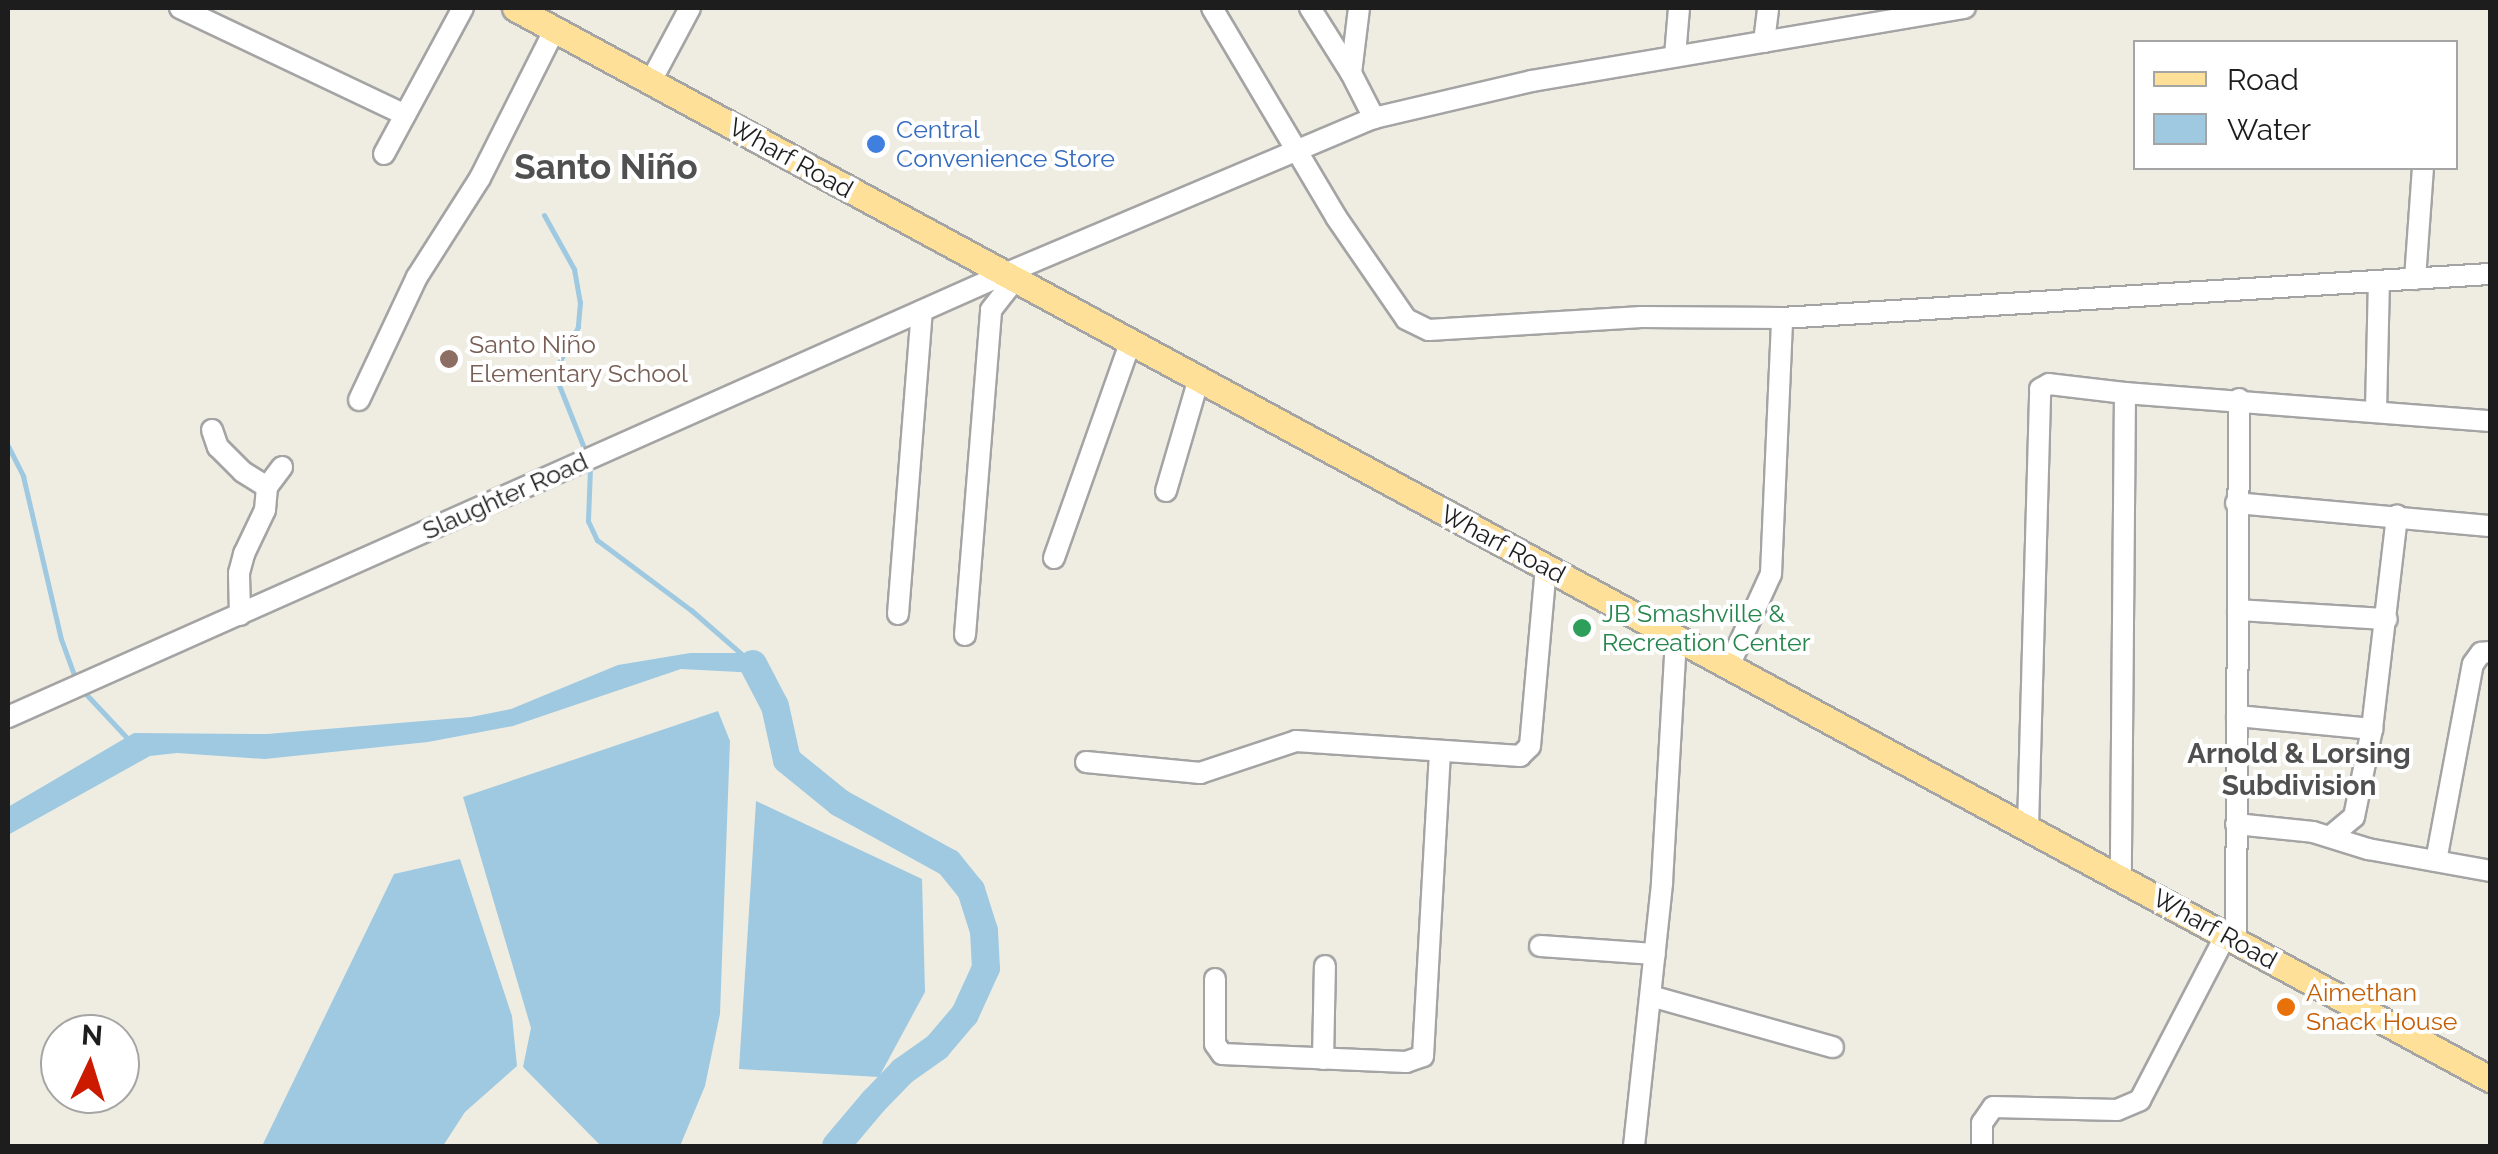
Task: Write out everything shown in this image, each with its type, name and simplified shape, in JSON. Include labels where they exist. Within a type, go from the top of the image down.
[{"type":"main road","name":"Wharf Road","points":[[515,8],[2490,1079]]},
{"type":"street","points":[[180,8],[404,116]]},
{"type":"street","points":[[384,154],[464,8]]},
{"type":"street","points":[[651,81],[690,8]]},
{"type":"street","points":[[1212,8],[1297,152],[1386,290],[1406,319],[1417,326],[1442,330],[1642,317],[1782,318],[2490,274]]},
{"type":"street","points":[[1310,8],[1352,73],[1374,118]]},
{"type":"street","points":[[1352,73],[1359,8]]},
{"type":"street","points":[[1674,56],[1680,8]]},
{"type":"street","points":[[1764,42],[1768,8]]},
{"type":"street","name":"Slaughter Road","points":[[8,717],[922,311],[1008,278],[1374,118],[1426,103],[1674,56],[1965,8]]},
{"type":"street","points":[[359,400],[417,277],[480,178],[555,30]]},
{"type":"street","points":[[2415,279],[2422,170]]},
{"type":"street","points":[[965,635],[990,310],[1008,278]]},
{"type":"street","points":[[2376,410],[2379,282]]},
{"type":"street","points":[[898,614],[922,311]]},
{"type":"street","points":[[1729,666],[1771,574],[1782,318]]},
{"type":"street","points":[[1054,558],[1130,341]]},
{"type":"street","points":[[1166,491],[1199,378]]},
{"type":"street","points":[[2028,828],[2040,389],[2050,384],[2490,421]]},
{"type":"street","points":[[2121,878],[2126,392]]},
{"type":"street","points":[[1982,1146],[1982,1123],[1993,1108],[2117,1110],[2140,1100],[2231,938],[2236,824],[2239,400]]},
{"type":"street","points":[[212,430],[218,447],[243,472],[266,486]]},
{"type":"street","points":[[240,614],[238,573],[265,510],[266,486],[282,467]]},
{"type":"street","points":[[2236,503],[2490,526]]},
{"type":"street","points":[[2332,836],[2352,822],[2372,729],[2396,515]]},
{"type":"street","points":[[1086,762],[1200,773],[1296,741],[1511,758],[1527,753],[1546,568]]},
{"type":"street","points":[[2238,610],[2387,619]]},
{"type":"street","points":[[1634,1146],[1655,954],[1676,636]]},
{"type":"street","points":[[2436,861],[2473,664],[2481,653],[2490,652]]},
{"type":"street","points":[[2237,716],[2372,729]]},
{"type":"street","points":[[1215,978],[1215,1044],[1222,1054],[1418,1060],[1426,1048],[1430,879],[1440,754]]},
{"type":"street","points":[[2236,824],[2332,836],[2356,846],[2490,871]]},
{"type":"street","points":[[1540,946],[1655,954]]},
{"type":"street","points":[[1323,1059],[1325,966]]},
{"type":"street","points":[[1651,996],[1833,1047]]},
{"type":"water","points":[[690,653],[742,653],[758,673],[681,669],[513,726],[428,742],[265,759],[177,753],[150,756],[8,835],[8,807],[134,733],[267,734],[471,717],[511,709],[618,665]]},
{"type":"water","points":[[718,711],[730,741],[720,1014],[705,1086],[680,1146],[601,1146],[523,1067],[531,1028],[463,797]]},
{"type":"water","points":[[756,801],[922,879],[925,992],[879,1077],[739,1069]]},
{"type":"water","points":[[460,859],[512,1016],[517,1066],[465,1112],[443,1146],[262,1146],[394,874]]},
{"type":"waterway","points":[[544,215],[574,269],[580,302],[578,327],[559,362],[557,380],[584,448]]},
{"type":"waterway","points":[[8,446],[23,476],[61,639],[74,674]]},
{"type":"waterway","points":[[590,468],[588,521],[597,540],[691,610],[753,664]]},
{"type":"waterway","points":[[753,664],[775,706],[787,760],[840,803],[949,863],[971,890],[984,931],[986,968],[965,1014],[937,1047],[903,1071],[836,1146]]},
{"type":"waterway","points":[[85,693],[128,739]]},
{"type":"place","name":"Central Convenience Store","points":[[876,144]]},
{"type":"place","name":"Santo Niño Elementary School","points":[[449,359]]},
{"type":"place","name":"JB Smashville & Recreation Center","points":[[1582,628]]},
{"type":"place","name":"Aimethan Snack House","points":[[2286,1007]]},
{"type":"district","name":"Santo Niño","points":[[606,167]]},
{"type":"district","name":"Arnold & Lorsing Subdivision","points":[[2299,770]]}]
